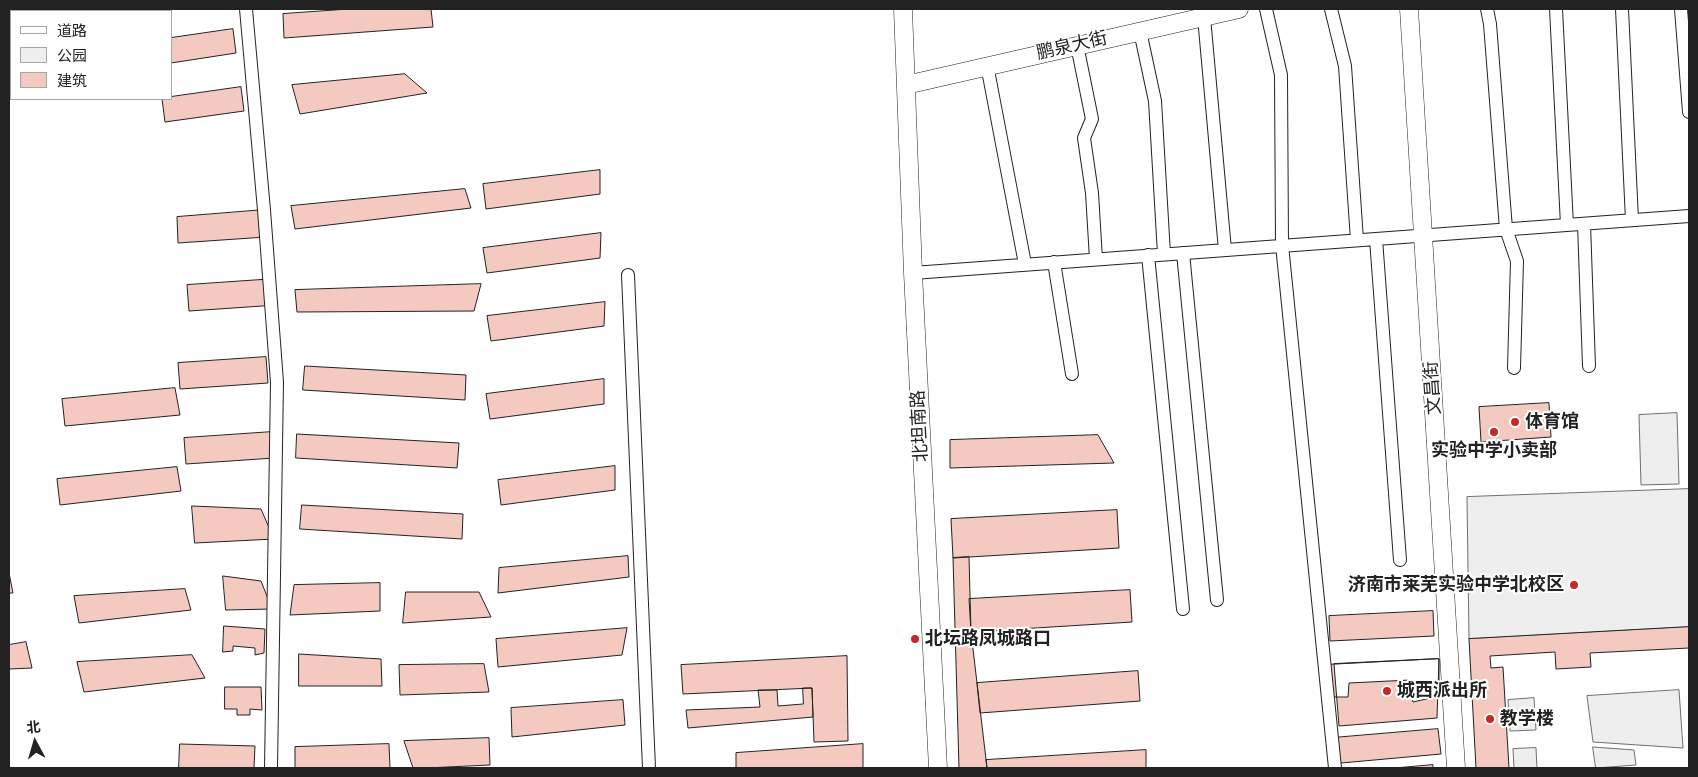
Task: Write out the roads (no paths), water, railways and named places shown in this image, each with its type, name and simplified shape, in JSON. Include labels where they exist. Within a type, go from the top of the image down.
[{"type":"main road","name":"北坦南路","points":[[903,9],[913,273],[938,768]]},
{"type":"main road","name":"鹏泉大街","points":[[906,85],[1239,9]]},
{"type":"main road","name":"文昌街","points":[[1409,9],[1456,768]]},
{"type":"street","points":[[246,9],[265,219],[277,382],[271,768]]},
{"type":"street","points":[[1266,9],[1281,75],[1282,245],[1335,768]]},
{"type":"street","points":[[1331,9],[1345,66],[1357,240]]},
{"type":"street","points":[[1487,9],[1490,24],[1506,229],[1517,261],[1514,368]]},
{"type":"street","points":[[1556,9],[1567,225]]},
{"type":"street","points":[[1622,9],[1632,220]]},
{"type":"street","points":[[1681,9],[1689,112]]},
{"type":"street","points":[[1204,16],[1225,250]]},
{"type":"street","points":[[1140,31],[1155,101],[1164,254]]},
{"type":"street","points":[[1077,45],[1092,119],[1084,138],[1092,193],[1096,259]]},
{"type":"street","points":[[987,65],[1025,264]]},
{"type":"street","points":[[913,273],[1689,216]]},
{"type":"street","points":[[1584,224],[1589,366]]},
{"type":"street","points":[[1376,238],[1400,560]]},
{"type":"street","points":[[1183,253],[1217,600]]},
{"type":"street","points":[[1148,255],[1183,609]]},
{"type":"street","points":[[1054,262],[1072,374]]},
{"type":"street","points":[[628,275],[649,768]]},
{"type":"place","name":"体育馆","points":[[1515,422]]},
{"type":"place","name":"实验中学小卖部","points":[[1494,432]]},
{"type":"place","name":"济南市莱芜实验中学北校区","points":[[1574,585]]},
{"type":"place","name":"北坛路凤城路口","points":[[915,639]]},
{"type":"place","name":"城西派出所","points":[[1387,691]]},
{"type":"place","name":"教学楼","points":[[1490,719]]}]
